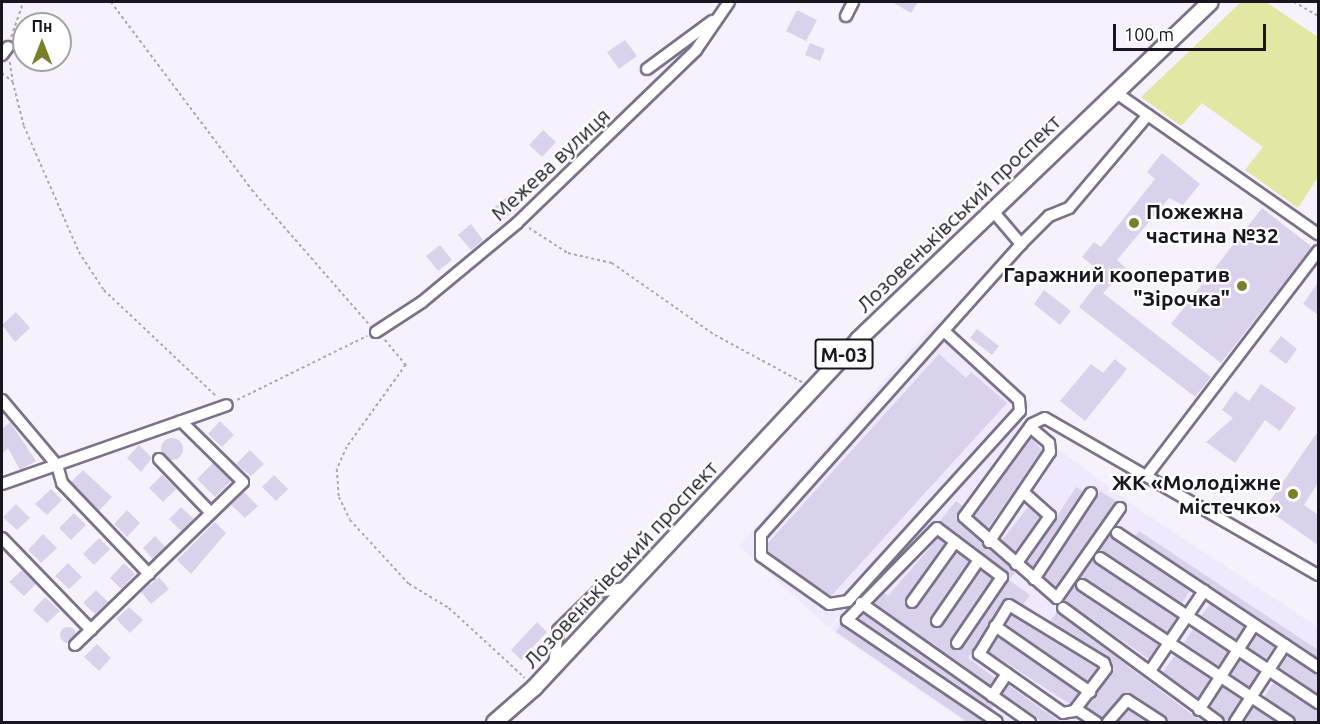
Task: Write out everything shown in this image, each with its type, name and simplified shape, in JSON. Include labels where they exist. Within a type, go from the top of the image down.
[{"type":"highway","name":"Лозовеньківський проспект","points":[[494,723],[554,666],[813,387],[992,210],[1209,2]]},
{"type":"street","name":"Межева вулиця","points":[[376,332],[422,302],[517,223],[696,50],[729,2]]},
{"type":"street","points":[[846,15],[853,2]]},
{"type":"street","points":[[647,69],[720,15]]},
{"type":"street","points":[[1114,92],[1318,234]]},
{"type":"street","points":[[944,332],[1015,396],[1020,411],[851,598],[829,604],[761,556],[759,539],[857,422],[944,332],[1021,244],[1050,216],[1069,208],[1148,115]]},
{"type":"street","points":[[992,210],[1021,244]]},
{"type":"street","points":[[1147,475],[1318,251]]},
{"type":"street","points":[[2,400],[57,465],[62,483],[148,574]]},
{"type":"street","points":[[2,484],[226,405]]},
{"type":"street","points":[[1120,508],[1057,598],[989,542],[964,517],[1030,427],[1040,418],[1050,419],[1318,575]]},
{"type":"street","points":[[75,645],[243,482],[181,421]]},
{"type":"street","points":[[989,542],[1051,449],[1030,427]]},
{"type":"street","points":[[159,459],[210,512]]},
{"type":"street","points":[[1016,564],[1050,516],[1023,492]]},
{"type":"street","points":[[1034,579],[1091,494]]},
{"type":"street","points":[[957,644],[1002,580],[937,528],[887,583],[861,603],[847,620],[997,723]]},
{"type":"street","points":[[1117,533],[1318,667]]},
{"type":"street","points":[[2,538],[91,630]]},
{"type":"street","points":[[912,602],[955,542]]},
{"type":"street","points":[[1100,558],[1318,703]]},
{"type":"street","points":[[937,621],[979,560]]},
{"type":"street","points":[[1082,585],[1289,723]]},
{"type":"street","points":[[554,666],[558,630],[597,592],[626,588]]},
{"type":"street","points":[[1150,672],[1204,591]]},
{"type":"street","points":[[861,603],[1030,723]]},
{"type":"street","points":[[1012,604],[1104,663],[1090,692],[1076,710],[1063,713],[979,654],[995,626],[1012,604]]},
{"type":"street","points":[[1064,608],[1218,723]]},
{"type":"street","points":[[1198,710],[1254,625]]},
{"type":"street","points":[[995,626],[1090,692]]},
{"type":"street","points":[[1235,723],[1285,645]]},
{"type":"street","points":[[992,696],[1007,674]]},
{"type":"street","points":[[1108,723],[1128,700],[1161,723]]},
{"type":"street","points":[[1076,710],[1096,723]]},
{"type":"path","points":[[111,2],[252,190],[406,365],[347,447],[337,469],[339,497],[350,520],[409,584],[449,608],[534,687]]},
{"type":"path","points":[[1294,2],[1318,16]]},
{"type":"path","points":[[2,73],[13,82],[24,126],[79,252],[104,290],[226,405],[376,332]]},
{"type":"path","points":[[517,223],[568,253],[612,263],[715,335],[813,387]]},
{"type":"shaded area","points":[[937,320],[1033,403],[829,628],[739,546]]},
{"type":"shaded area","points":[[1019,420],[1140,510],[1318,627],[1318,722],[965,722],[830,629]]},
{"type":"green space","points":[[1241,2],[1266,2],[1318,37],[1318,177],[1298,208],[1245,170],[1263,147],[1202,103],[1181,126],[1141,97]]},
{"type":"building","points":[[892,2],[918,2],[911,13]]},
{"type":"building","points":[[797,10],[817,20],[806,41],[786,31]]},
{"type":"building","points":[[625,40],[637,56],[619,69],[607,52]]},
{"type":"building","points":[[810,43],[825,49],[820,61],[805,55]]},
{"type":"building","points":[[543,130],[556,142],[542,157],[529,145]]},
{"type":"building","points":[[1162,153],[1200,184],[1183,205],[1169,198],[1117,260],[1126,268],[1103,293],[1211,377],[1195,397],[1079,307],[1104,275],[1082,257],[1094,242],[1101,247],[1155,179],[1147,172]]},
{"type":"building","points":[[508,196],[518,208],[503,220],[493,208]]},
{"type":"building","name":"Гаражний кооператив \"Зірочка\"","points":[[1262,208],[1312,247],[1221,363],[1171,324]]},
{"type":"building","points":[[471,224],[483,240],[471,250],[458,235]]},
{"type":"building","points":[[440,245],[452,260],[438,271],[426,256]]},
{"type":"building","points":[[1318,282],[1318,315],[1303,304]]},
{"type":"building","points":[[1044,290],[1071,311],[1060,325],[1034,304]]},
{"type":"building","points":[[16,312],[30,328],[15,342],[2,325]]},
{"type":"building","points":[[977,329],[999,346],[992,355],[970,338]]},
{"type":"building","points":[[1281,336],[1297,349],[1286,364],[1269,351]]},
{"type":"building","points":[[939,354],[966,378],[971,372],[1007,403],[831,596],[768,552],[768,543]]},
{"type":"building","points":[[1115,359],[1127,369],[1085,421],[1060,401],[1091,364],[1103,373]]},
{"type":"building","points":[[1261,384],[1296,408],[1280,431],[1265,420],[1235,463],[1206,442],[1233,418],[1222,410],[1235,391],[1249,401]]},
{"type":"building","points":[[220,421],[234,435],[222,447],[208,434]]},
{"type":"building","points":[[10,422],[36,461],[20,470],[8,448],[2,454],[2,429]]},
{"type":"building","name":"ЖК «Молодіжне містечко»","points":[[1318,431],[1318,483],[1304,505],[1318,515],[1318,545],[1265,508]]},
{"type":"building","points":[[172,438],[182,445],[183,449],[176,459],[172,460],[162,453],[161,449],[168,439]]},
{"type":"building","points":[[1031,438],[1042,450],[988,528],[974,516]]},
{"type":"building","points":[[139,445],[152,458],[141,472],[127,458]]},
{"type":"building","points":[[250,450],[264,464],[251,476],[236,464]]},
{"type":"building","points":[[213,463],[231,481],[215,497],[197,479]]},
{"type":"building","points":[[83,470],[112,497],[99,511],[71,482]]},
{"type":"building","points":[[162,475],[176,489],[163,502],[149,488]]},
{"type":"building","points":[[274,475],[288,489],[276,501],[262,487]]},
{"type":"building","points":[[1076,487],[1083,491],[1033,567],[1027,562]]},
{"type":"building","points":[[51,489],[62,500],[47,515],[35,504]]},
{"type":"building","points":[[1100,491],[1116,501],[1056,587],[1044,577]]},
{"type":"building","points":[[244,492],[258,506],[245,518],[231,505]]},
{"type":"building","points":[[956,501],[963,506],[959,522],[1016,572],[1009,580],[1030,595],[1023,605],[1010,598],[1003,601],[968,658],[995,678],[990,685],[874,603],[884,593],[888,596],[938,538],[945,543],[905,605],[918,607],[957,552],[969,561],[931,617],[932,627],[943,625],[981,570],[992,579],[951,639],[953,649],[963,647],[1009,577],[940,521]]},
{"type":"building","points":[[16,504],[30,518],[17,530],[3,517]]},
{"type":"building","points":[[181,507],[194,519],[181,531],[169,519]]},
{"type":"building","points":[[1028,507],[1040,517],[1015,552],[1002,540]]},
{"type":"building","points":[[127,510],[140,523],[127,537],[114,524]]},
{"type":"building","points":[[74,513],[86,525],[71,540],[59,528]]},
{"type":"building","points":[[215,522],[226,533],[191,574],[177,560]]},
{"type":"building","points":[[1139,531],[1318,650],[1318,658],[1135,536]]},
{"type":"building","points":[[43,534],[57,548],[41,563],[28,550]]},
{"type":"building","points":[[1110,535],[1190,591],[1182,603],[1099,551]]},
{"type":"building","points":[[155,536],[165,547],[153,559],[143,548]]},
{"type":"building","points":[[99,538],[110,549],[94,565],[83,554]]},
{"type":"building","points":[[1093,560],[1176,618],[1167,632],[1080,578]]},
{"type":"building","points":[[68,563],[82,577],[69,589],[55,576]]},
{"type":"building","points":[[124,563],[135,574],[121,589],[110,578]]},
{"type":"building","points":[[22,570],[36,584],[24,596],[9,582]]},
{"type":"building","points":[[159,577],[169,589],[151,604],[141,592]]},
{"type":"building","points":[[1075,586],[1158,645],[1149,659],[1064,601]]},
{"type":"building","points":[[96,590],[108,602],[95,614],[83,603]]},
{"type":"building","points":[[45,597],[60,611],[47,623],[33,610]]},
{"type":"building","points":[[1210,604],[1244,627],[1236,639],[1201,616]]},
{"type":"building","points":[[129,607],[143,620],[130,633],[116,619]]},
{"type":"building","points":[[1057,612],[1206,723],[1168,723],[1128,693],[1102,718],[1087,707],[1113,667],[1108,657],[1050,621]]},
{"type":"building","points":[[864,614],[994,706],[991,709],[860,620]]},
{"type":"building","points":[[1011,615],[1097,668],[1087,681],[1006,624]]},
{"type":"building","points":[[537,622],[547,632],[521,660],[511,650]]},
{"type":"building","points":[[841,624],[983,721],[969,723],[836,632]]},
{"type":"building","points":[[68,627],[76,635],[68,643],[60,635]]},
{"type":"building","points":[[1193,629],[1228,652],[1218,666],[1184,643]]},
{"type":"building","points":[[1256,635],[1274,647],[1266,659],[1248,648]]},
{"type":"building","points":[[998,637],[1078,693],[1070,704],[989,652]]},
{"type":"building","points":[[97,644],[111,658],[99,671],[84,657]]},
{"type":"building","points":[[1175,655],[1210,679],[1198,698],[1163,672]]},
{"type":"building","points":[[1287,656],[1318,674],[1318,694],[1279,668]]},
{"type":"building","points":[[1240,660],[1258,672],[1249,687],[1231,675]]},
{"type":"building","points":[[1274,682],[1318,710],[1318,723],[1296,723],[1264,697]]},
{"type":"building","points":[[1008,685],[1062,723],[1044,723],[1028,712],[1003,694]]},
{"type":"building","points":[[1223,687],[1241,699],[1228,723],[1210,707]]},
{"type":"building","points":[[1253,707],[1276,723],[1244,723]]},
{"type":"building","points":[[1128,710],[1148,723],[1118,722]]},
{"type":"place","name":"Пожежна частина №32","points":[[1134,223]]},
{"type":"place","name":"Гаражний кооператив \"Зірочка\"","points":[[1242,286]]},
{"type":"place","name":"ЖК «Молодіжне містечко»","points":[[1293,494]]}]
